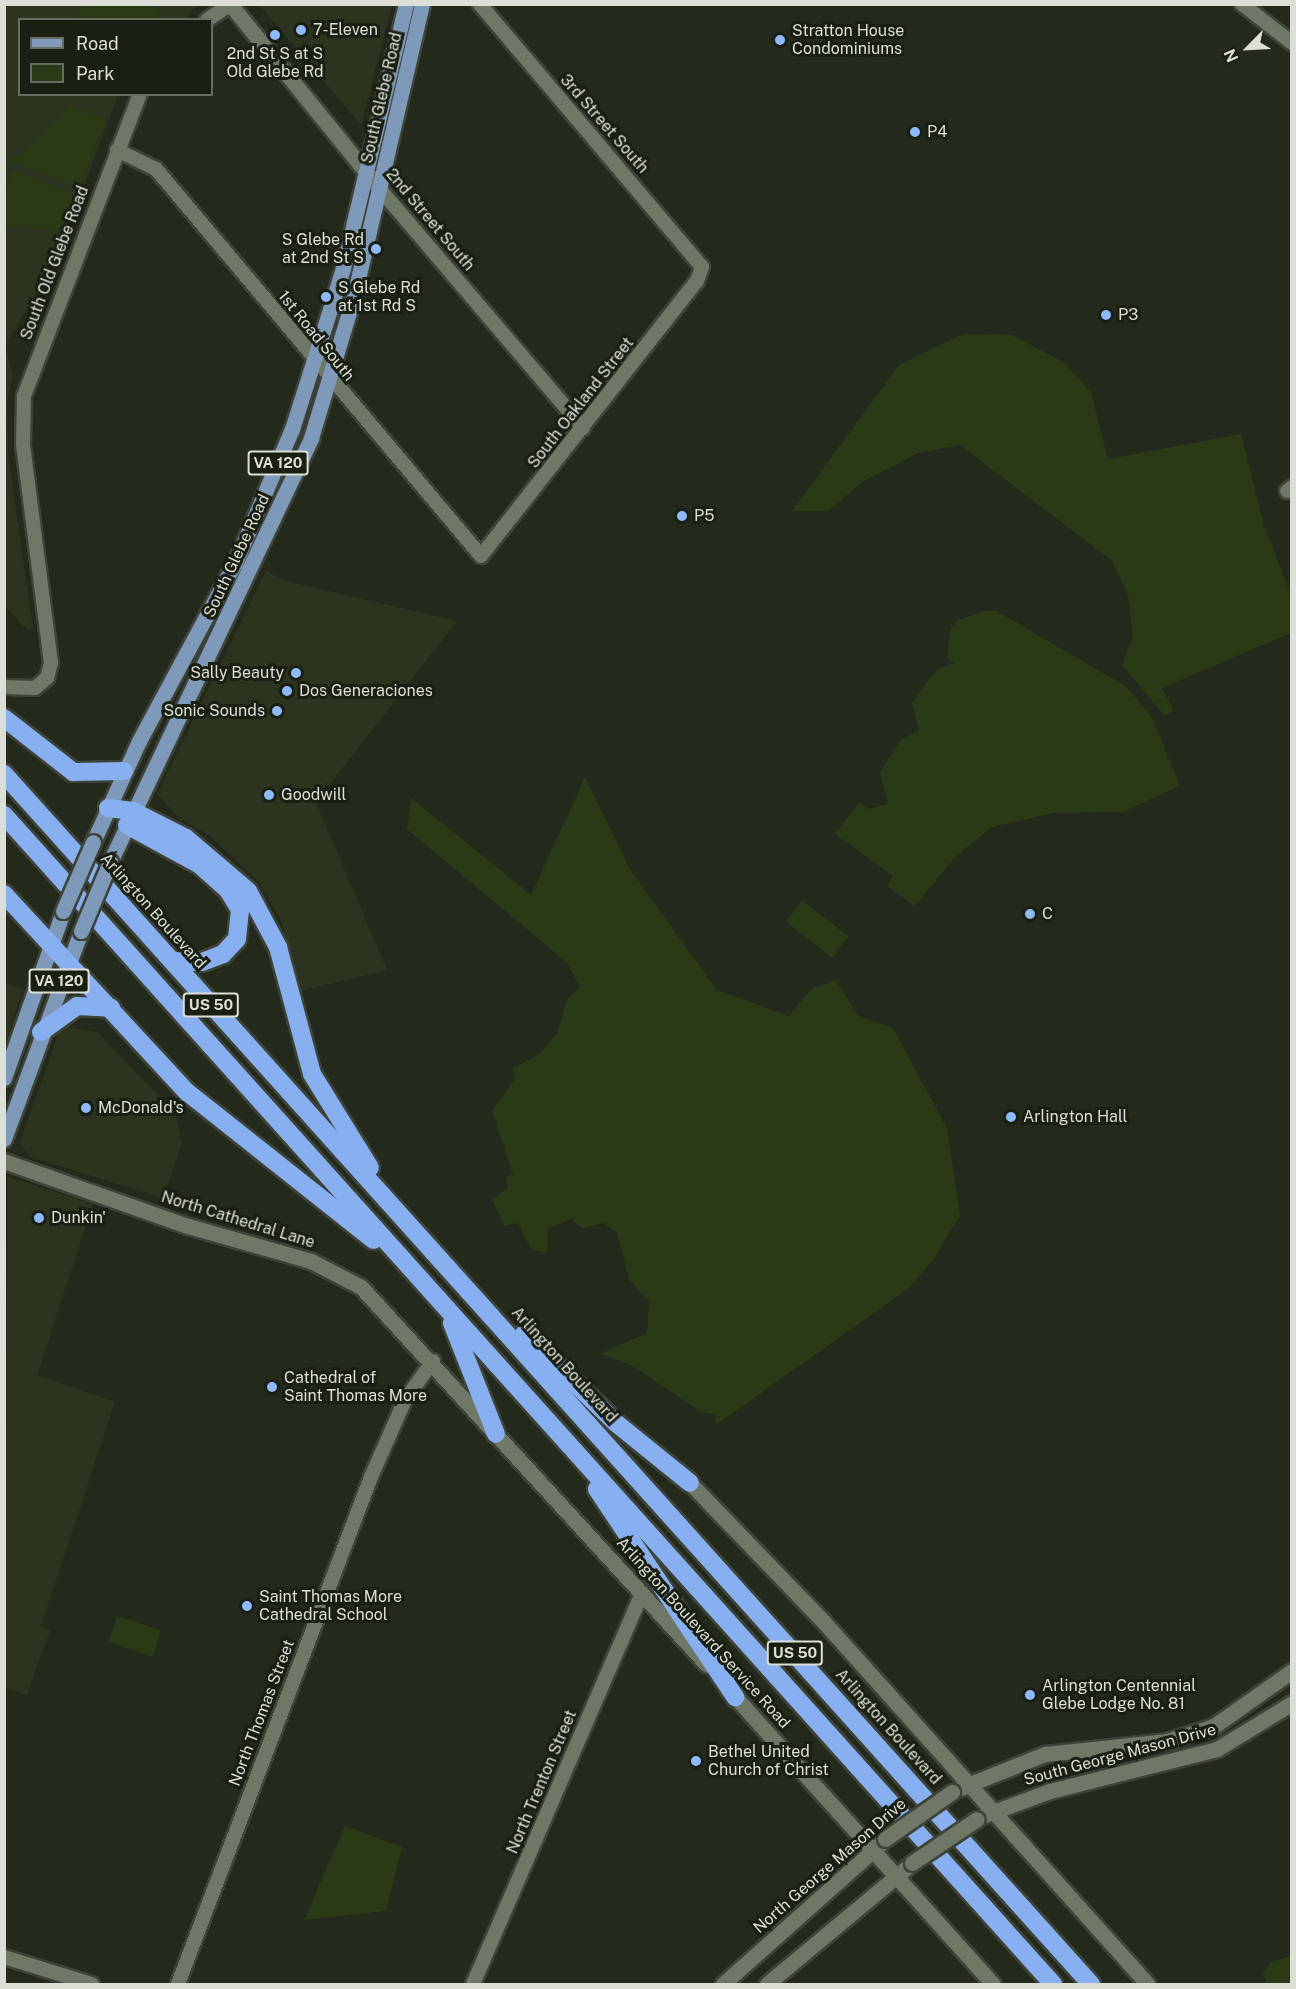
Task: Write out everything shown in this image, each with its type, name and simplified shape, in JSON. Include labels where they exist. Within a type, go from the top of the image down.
[{"type":"highway","points":[[4,718],[73,772],[124,771]]},
{"type":"highway","name":"Arlington Boulevard","points":[[4,774],[499,1322],[1091,1984]]},
{"type":"highway","points":[[108,808],[211,855],[255,902],[278,947],[298,1038],[319,1090],[418,1235]]},
{"type":"highway","name":"US 50","points":[[4,815],[1053,1984]]},
{"type":"highway","points":[[130,818],[200,865],[228,890],[240,910],[237,939],[223,954],[202,962],[172,961]]},
{"type":"highway","points":[[4,894],[199,1103],[406,1264]]},
{"type":"highway","points":[[40,1032],[76,1006],[111,1008]]},
{"type":"highway","points":[[446,1310],[496,1434]]},
{"type":"highway","points":[[499,1322],[519,1329],[616,1423],[690,1483]]},
{"type":"highway","points":[[571,1446],[735,1697]]},
{"type":"main road","name":"South Glebe Road","points":[[50,943],[124,771],[235,563],[316,361],[367,172],[406,4]]},
{"type":"main road","name":"South Glebe Road","points":[[68,960],[130,818],[251,572],[310,438],[329,378],[379,188],[422,4]]},
{"type":"main road","name":"2nd Street South","points":[[230,5],[379,188]]},
{"type":"main road","points":[[235,563],[251,572]]},
{"type":"main road","points":[[166,691],[186,701]]},
{"type":"main road","name":"VA 120","points":[[4,1078],[50,943]]},
{"type":"main road","name":"VA 120","points":[[4,1139],[40,1032],[68,960]]},
{"type":"main road","name":"North Cathedral Lane","points":[[4,1161],[336,1272],[384,1307],[433,1361]]},
{"type":"main road","name":"Arlington Boulevard Service Road","points":[[433,1361],[496,1434],[874,1849],[993,1984]]},
{"type":"main road","points":[[690,1483],[811,1608],[1147,1984]]},
{"type":"main road","name":"South George Mason Drive","points":[[967,1784],[1045,1754],[1167,1741],[1214,1726],[1292,1671]]},
{"type":"main road","name":"South George Mason Drive","points":[[896,1876],[912,1863],[992,1812],[1050,1791],[1217,1749],[1292,1703]]},
{"type":"main road","name":"North George Mason Drive","points":[[723,1984],[885,1839],[967,1784]]},
{"type":"main road","points":[[767,1984],[896,1876]]},
{"type":"street","name":"3rd Street South","points":[[480,4],[702,267]]},
{"type":"street","points":[[1242,4],[1292,43]]},
{"type":"street","points":[[210,18],[230,5]]},
{"type":"street","name":"South Old Glebe Road","points":[[4,687],[35,688],[47,678],[51,663],[22,407],[139,96]]},
{"type":"street","name":"1st Road South","points":[[117,150],[156,169],[329,378],[481,556]]},
{"type":"street","name":"2nd Street South","points":[[379,188],[583,428]]},
{"type":"street","name":"South Oakland Street","points":[[481,556],[583,428],[702,267]]},
{"type":"street","name":"North Thomas Street","points":[[178,1984],[371,1477],[405,1400],[433,1361]]},
{"type":"street","name":"North Trenton Street","points":[[473,1984],[642,1593]]},
{"type":"street","points":[[4,1957],[92,1984]]},
{"type":"shaded area","points":[[5,5],[197,5],[187,18],[18,18],[18,96],[118,96],[57,258],[5,345]]},
{"type":"shaded area","points":[[262,5],[392,5],[361,125],[261,7]]},
{"type":"shaded area","points":[[5,345],[13,375],[7,402],[8,453],[33,629],[27,630],[5,606]]},
{"type":"shaded area","points":[[266,571],[286,581],[457,621],[316,802],[387,970],[300,991],[282,922],[258,881],[209,835],[180,819],[157,794]]},
{"type":"shaded area","points":[[4,984],[23,989],[5,1044]]},
{"type":"shaded area","points":[[61,1026],[97,1032],[175,1113],[182,1144],[163,1198],[30,1157],[20,1142]]},
{"type":"shaded area","points":[[8,1177],[93,1204],[37,1375],[115,1402],[41,1626],[50,1630],[27,1695],[4,1688]]},
{"type":"green space","points":[[82,4],[149,5],[161,18],[77,18]]},
{"type":"green space","points":[[70,105],[106,119],[79,189],[8,160],[26,150]]},
{"type":"green space","points":[[13,171],[73,193],[58,231],[5,226],[5,191]]},
{"type":"green space","points":[[963,334],[1012,335],[1063,362],[1091,392],[1108,459],[1241,434],[1264,525],[1291,595],[1291,633],[1162,688],[1174,711],[1164,715],[1122,665],[1133,637],[1128,595],[1111,560],[960,445],[918,453],[862,482],[828,511],[792,511],[899,365]]},
{"type":"green space","points":[[986,611],[997,611],[1125,686],[1152,717],[1180,786],[1123,812],[1053,813],[992,827],[955,857],[915,906],[887,886],[893,876],[835,834],[859,803],[868,809],[888,804],[880,772],[901,739],[919,731],[912,703],[935,671],[954,663],[947,658],[950,631],[957,620]]},
{"type":"green space","points":[[585,777],[629,868],[717,990],[789,1016],[811,989],[836,980],[858,1016],[893,1028],[947,1128],[960,1215],[934,1259],[909,1288],[716,1425],[714,1414],[701,1412],[631,1365],[600,1354],[647,1333],[649,1302],[629,1279],[617,1233],[604,1223],[582,1228],[571,1219],[548,1229],[547,1253],[531,1249],[518,1223],[504,1226],[492,1199],[508,1188],[506,1176],[513,1175],[492,1111],[515,1078],[513,1068],[541,1053],[558,1031],[567,999],[580,987],[567,963],[407,829],[411,798],[531,895]]},
{"type":"green space","points":[[802,900],[848,936],[832,958],[786,922]]},
{"type":"green space","points":[[117,1616],[161,1630],[153,1657],[109,1642]]},
{"type":"green space","points":[[345,1826],[402,1847],[386,1911],[304,1920]]},
{"type":"green space","points":[[1291,1956],[1291,1984],[1266,1984],[1263,1974],[1270,1962]]},
{"type":"place","name":"7-Eleven","points":[[301,30]]},
{"type":"place","name":"2nd St S at S Old Glebe Rd","points":[[275,35]]},
{"type":"place","name":"Stratton House Condominiums","points":[[780,40]]},
{"type":"place","name":"P4","points":[[915,132]]},
{"type":"place","name":"S Glebe Rd at 2nd St S","points":[[376,249]]},
{"type":"place","name":"S Glebe Rd at 1st Rd S","points":[[326,297]]},
{"type":"place","name":"P3","points":[[1106,315]]},
{"type":"place","name":"P5","points":[[682,516]]},
{"type":"place","name":"Sally Beauty","points":[[296,673]]},
{"type":"place","name":"Dos Generaciones","points":[[287,691]]},
{"type":"place","name":"Sonic Sounds","points":[[277,711]]},
{"type":"place","name":"Goodwill","points":[[269,795]]},
{"type":"place","name":"C","points":[[1030,914]]},
{"type":"place","name":"McDonald's","points":[[86,1108]]},
{"type":"place","name":"Arlington Hall","points":[[1011,1117]]},
{"type":"place","name":"Dunkin'","points":[[39,1218]]},
{"type":"place","name":"Cathedral of Saint Thomas More","points":[[272,1387]]},
{"type":"place","name":"Saint Thomas More Cathedral School","points":[[247,1606]]},
{"type":"place","name":"Arlington Centennial Glebe Lodge No. 81","points":[[1030,1695]]},
{"type":"place","name":"Bethel United Church of Christ","points":[[696,1761]]}]
